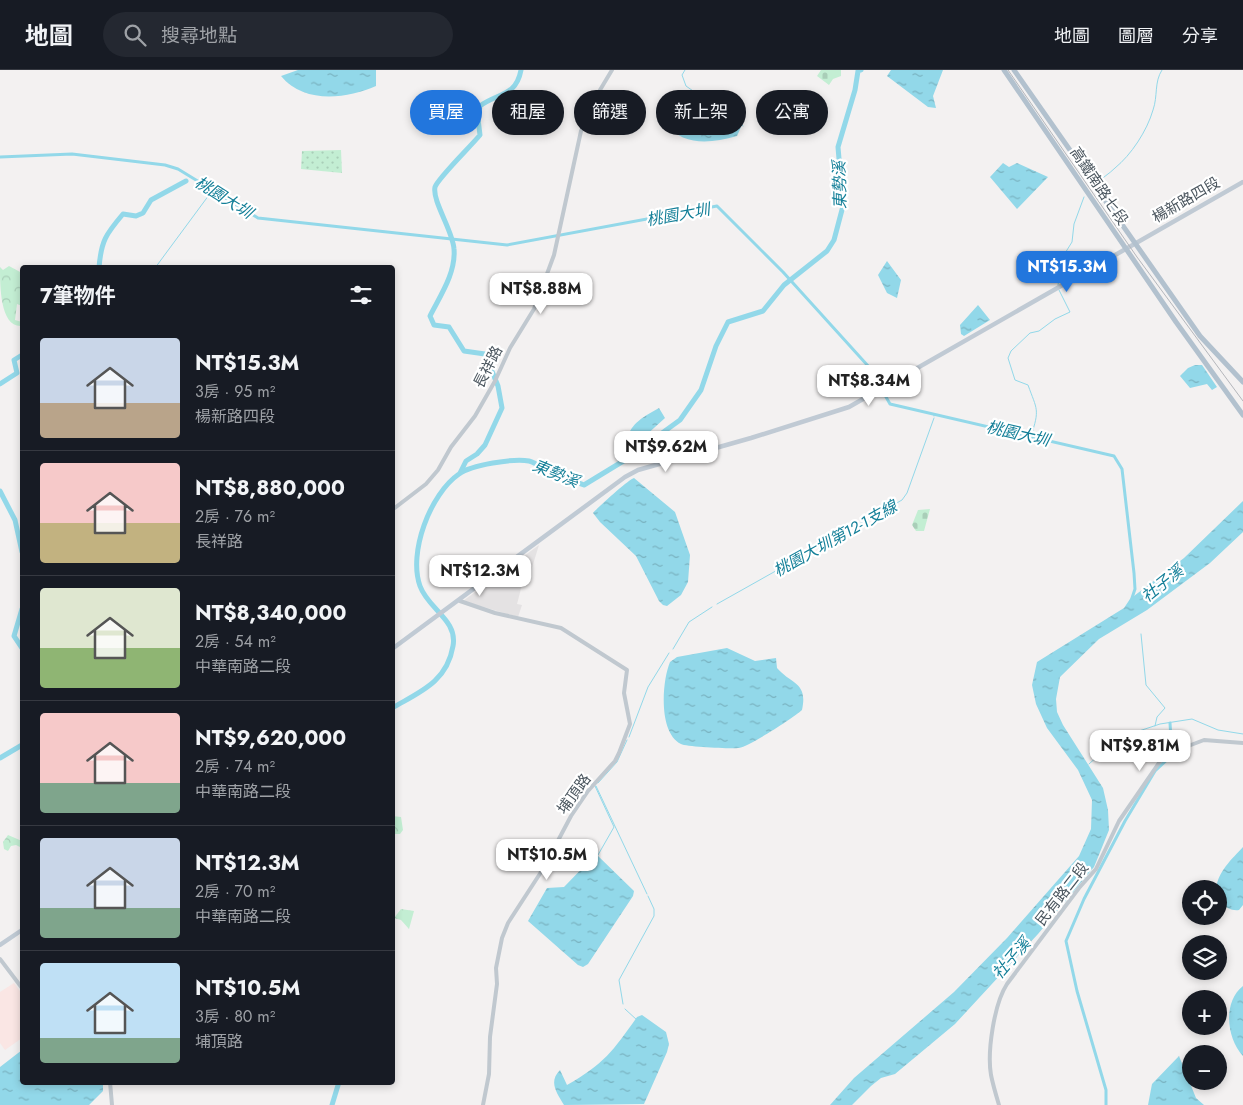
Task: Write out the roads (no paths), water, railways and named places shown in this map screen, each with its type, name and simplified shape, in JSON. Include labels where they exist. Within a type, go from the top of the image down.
[{"type":"main road","name":"高鐵南路七段","points":[[1004,70],[1243,415]]},
{"type":"main road","name":"高鐵南路七段","points":[[1014,70],[1200,336],[1243,382]]},
{"type":"main road","name":"楊新路四段","points":[[395,647],[460,601],[610,487],[635,472],[836,412],[881,389],[1243,182]]},
{"type":"main road","points":[[0,945],[20,931]]},
{"type":"street","name":"長祥路","points":[[395,508],[426,484],[438,470],[451,447],[475,416],[510,348],[542,294],[558,237],[581,131],[594,100],[612,70]]},
{"type":"street","name":"埔頂路","points":[[460,601],[495,613],[561,628],[627,670],[624,693],[630,724],[615,761],[588,791],[571,816],[543,869],[508,923],[502,938],[496,968],[497,984],[490,1036],[489,1074],[483,1105]]},
{"type":"street","name":"民有路二段","points":[[999,1105],[990,1073],[990,1058],[996,1014],[1002,991],[1062,910],[1096,869],[1127,808],[1152,770],[1161,760],[1172,753],[1204,740],[1243,743]]},
{"type":"street","points":[[0,959],[20,985]]},
{"type":"street","points":[[110,1085],[112,1105]]},
{"type":"water","points":[[298,70],[376,70],[376,86],[339,96],[313,95],[290,85],[281,76]]},
{"type":"water","points":[[891,70],[943,70],[933,96],[936,108],[928,107],[887,76]]},
{"type":"water","points":[[678,135],[737,135],[716,141],[697,141]]},
{"type":"water","points":[[1003,163],[1009,167],[1017,163],[1048,177],[1017,209],[990,177]]},
{"type":"water","points":[[887,261],[901,280],[897,298],[887,293],[878,275]]},
{"type":"water","points":[[978,305],[990,320],[964,336],[961,334],[960,325]]},
{"type":"water","points":[[1202,365],[1217,387],[1212,390],[1207,384],[1190,388],[1180,376],[1188,368]]},
{"type":"water","points":[[659,408],[665,418],[633,447],[627,440],[631,429],[639,421]]},
{"type":"water","points":[[634,478],[675,512],[690,555],[688,582],[681,595],[667,606],[659,601],[636,556],[593,513]]},
{"type":"water","points":[[1243,501],[1243,532],[1210,563],[1147,610],[1099,639],[1060,677],[1056,699],[1057,712],[1063,725],[1103,788],[1108,810],[1109,830],[1094,867],[1038,934],[955,1024],[895,1074],[881,1078],[852,1105],[830,1105],[854,1078],[954,992],[1007,938],[1079,856],[1091,829],[1092,800],[1078,770],[1047,728],[1036,704],[1032,685],[1037,662],[1124,608],[1130,599],[1184,558]]},
{"type":"water","points":[[727,648],[755,661],[776,658],[777,668],[801,689],[803,694],[802,710],[781,725],[739,748],[700,747],[681,744],[668,729],[665,718],[665,681],[670,662],[677,657]]},
{"type":"water","points":[[1243,847],[1243,905],[1239,910],[1227,908],[1227,880],[1218,880],[1232,859]]},
{"type":"water","points":[[596,854],[634,891],[633,896],[588,964],[583,967],[578,965],[528,921],[547,888],[564,887]]},
{"type":"water","points":[[1243,986],[1243,1056],[1233,1040],[1229,1020],[1232,1001]]},
{"type":"water","points":[[642,1015],[666,1032],[669,1044],[644,1104],[564,1105],[556,1092],[554,1083],[556,1074],[560,1070],[567,1085],[580,1077],[607,1056],[637,1017]]},
{"type":"water","points":[[20,1052],[20,1085],[103,1085],[103,1091],[89,1105],[0,1105],[0,1067]]},
{"type":"water","points":[[1179,1056],[1182,1063],[1182,1090],[1193,1090],[1196,1098],[1204,1105],[1148,1105],[1152,1084]]},
{"type":"waterway","points":[[460,473],[466,461],[477,454],[485,445],[502,408],[498,386],[485,354],[464,351],[449,327],[434,325],[430,316],[450,275],[454,258],[453,242],[437,200],[435,187],[448,169],[480,135],[478,119],[480,106],[510,90],[515,85],[521,70]]},
{"type":"waterway","points":[[685,70],[682,75],[686,86],[692,90]]},
{"type":"waterway","name":"東勢溪","points":[[395,706],[431,685],[445,669],[453,646],[451,629],[424,594],[417,573],[419,541],[424,525],[439,495],[449,483],[465,471],[482,465],[513,460],[532,462],[556,475],[584,485],[625,460],[680,420],[701,390],[716,346],[728,322],[763,311],[784,285],[827,251],[834,240],[843,206],[838,147],[855,90],[858,71],[861,70]]},
{"type":"waterway","points":[[1097,183],[1121,163],[1143,134],[1153,110],[1158,79],[1162,70]]},
{"type":"waterway","name":"桃園大圳","points":[[0,157],[72,154],[165,165],[178,169],[258,218],[507,245],[717,206],[783,272],[869,367],[890,404],[1114,456],[1122,469],[1134,573],[1135,589],[1131,601]]},
{"type":"waterway","points":[[99,265],[105,238],[123,214],[136,216],[143,213],[151,200],[186,181]]},
{"type":"waterway","points":[[157,265],[209,195]]},
{"type":"waterway","points":[[1058,285],[1062,258],[1072,242],[1074,224],[1084,197]]},
{"type":"waterway","points":[[1031,436],[1036,420],[1035,405],[1028,385],[1015,380],[1008,358],[1011,351],[1030,333],[1039,331],[1055,319],[1070,312],[1059,290]]},
{"type":"waterway","points":[[0,384],[17,373],[14,360],[20,356]]},
{"type":"waterway","name":"桃園大圳第12-1支線","points":[[717,604],[902,500],[907,493],[934,418]]},
{"type":"waterway","points":[[0,491],[15,520],[20,543]]},
{"type":"waterway","name":"桃園大圳第12-1支線","points":[[673,649],[689,622],[712,607]]},
{"type":"waterway","points":[[20,616],[14,636],[20,645]]},
{"type":"waterway","points":[[1141,634],[1146,685],[1165,708],[1157,717],[1155,726]]},
{"type":"waterway","name":"桃園大圳第12-1支線","points":[[629,737],[648,687],[669,653]]},
{"type":"waterway","name":"社子溪","points":[[1089,764],[1118,738],[1160,724],[1192,719],[1218,730],[1243,734]]},
{"type":"waterway","points":[[1106,1105],[1106,1090],[1077,991],[1066,941],[1084,899],[1125,821],[1155,771],[1172,755],[1170,723]]},
{"type":"waterway","name":"桃園大圳第12-1支線","points":[[598,783],[617,762],[627,740]]},
{"type":"waterway","points":[[0,758],[20,746]]},
{"type":"waterway","points":[[595,786],[614,827],[598,855]]},
{"type":"waterway","points":[[596,786],[647,894]]},
{"type":"waterway","points":[[623,1004],[619,980],[654,916],[654,909],[648,896]]},
{"type":"waterway","points":[[625,1009],[637,1020]]},
{"type":"waterway","name":"東勢溪","points":[[332,1105],[338,1085]]},
{"type":"railway","points":[[1008,70],[1137,257],[1243,401]]}]
